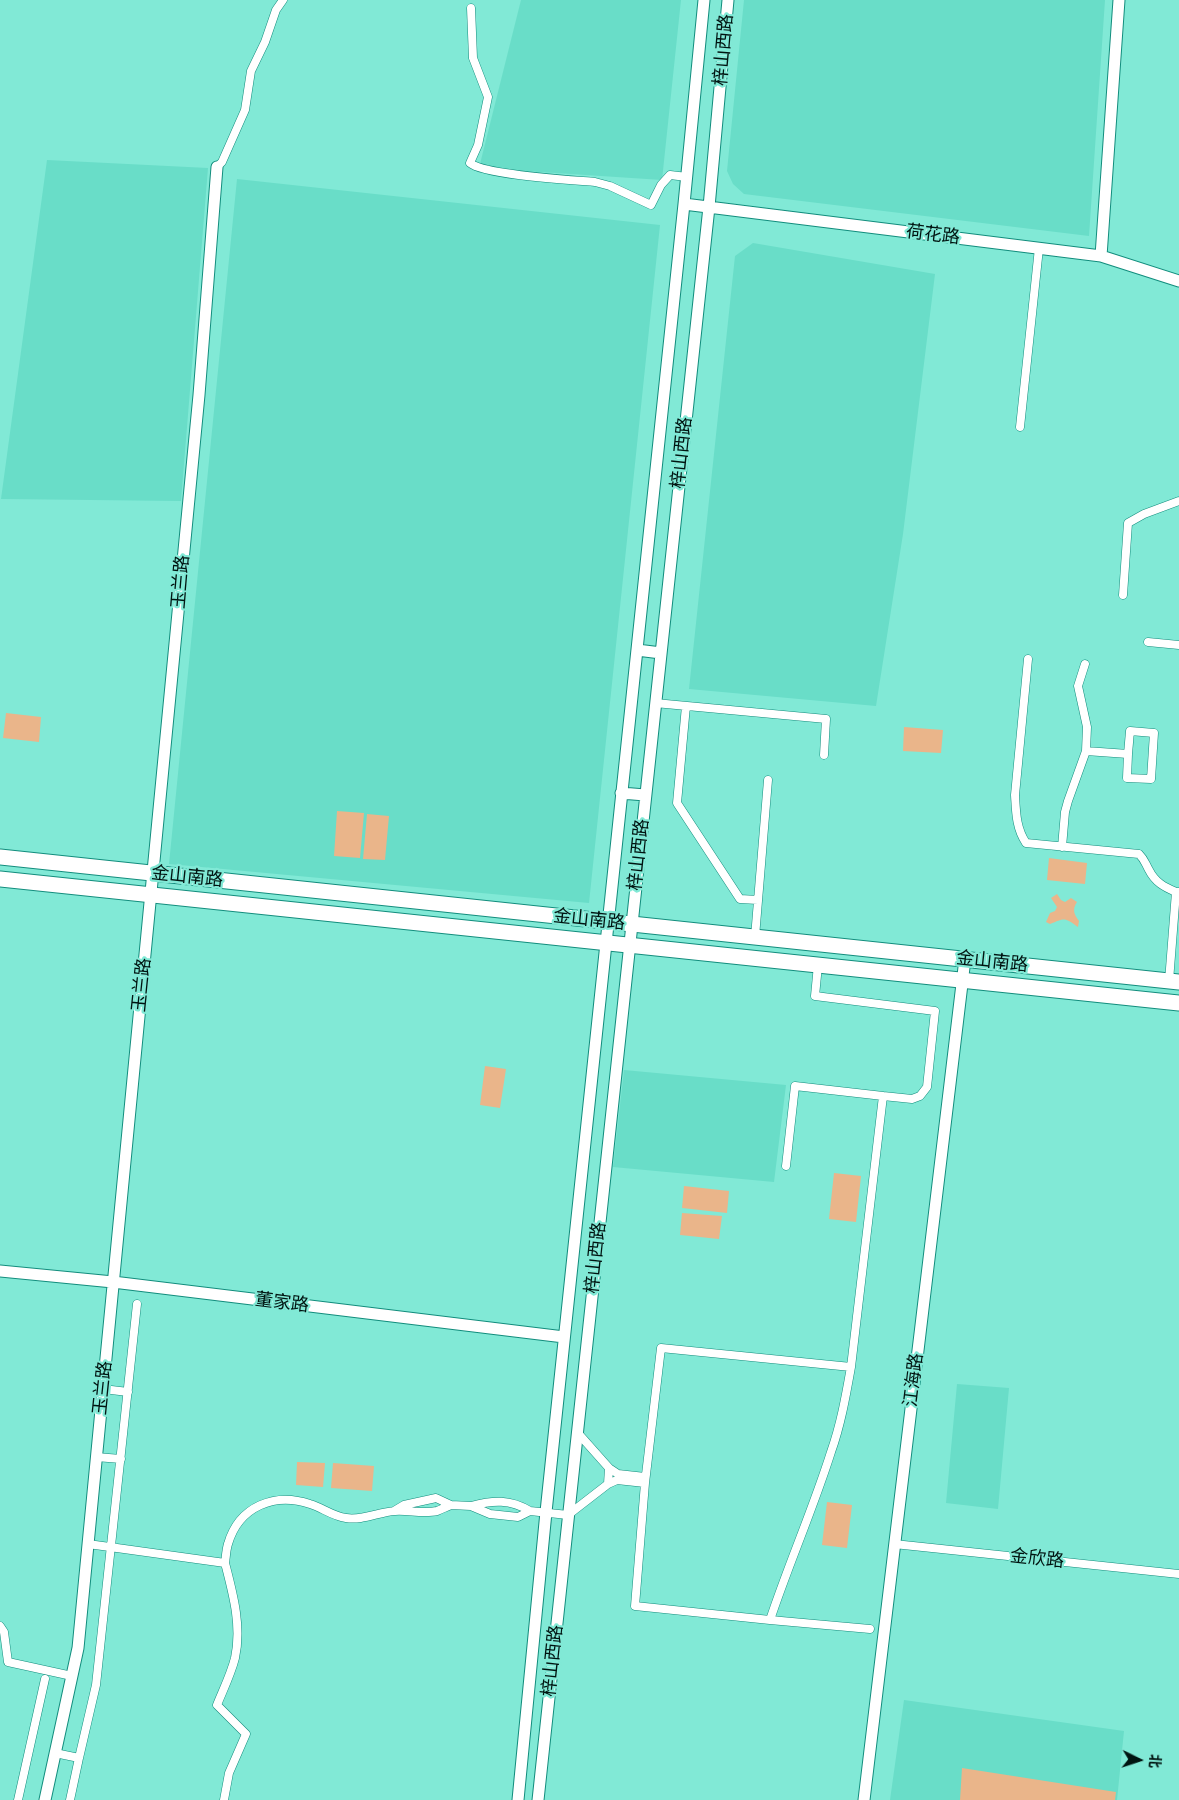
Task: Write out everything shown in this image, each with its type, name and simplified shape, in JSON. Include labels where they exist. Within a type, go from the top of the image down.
[{"type":"highway","name":"金山南路","points":[[0,857],[1174,981]]},
{"type":"highway","points":[[36,883],[39,862]]},
{"type":"highway","name":"金山南路","points":[[0,879],[1179,1003]]},
{"type":"street","points":[[217,168],[222,162],[244,110],[251,71],[282,0]]},
{"type":"street","name":"梓山西路","points":[[518,1800],[564,1337],[687,177],[704,0]]},
{"type":"street","name":"梓山西路","points":[[538,1800],[709,207],[728,0]]},
{"type":"street","points":[[1101,256],[1119,0]]},
{"type":"street","points":[[470,8],[473,58],[488,97],[478,145],[470,163],[475,167],[595,182],[610,186],[651,205],[661,185],[670,175],[687,177]]},
{"type":"street","name":"玉兰路","points":[[45,1800],[78,1648],[199,395],[217,168]]},
{"type":"street","name":"荷花路","points":[[684,204],[1101,256],[1179,280]]},
{"type":"street","points":[[1020,427],[1039,248]]},
{"type":"street","points":[[1122,594],[1128,524],[1144,514],[1179,501]]},
{"type":"street","points":[[1148,642],[1179,645]]},
{"type":"street","points":[[637,650],[661,653]]},
{"type":"street","points":[[1028,659],[1015,795],[1016,816],[1020,834],[1026,843],[1138,854],[1145,860],[1148,869],[1163,887],[1178,892],[1174,981]]},
{"type":"street","points":[[1062,846],[1066,806],[1086,751],[1087,727],[1078,686],[1086,664]]},
{"type":"street","points":[[655,703],[826,719],[824,755]]},
{"type":"street","points":[[686,706],[677,803],[740,899],[758,900]]},
{"type":"street","points":[[1130,731],[1154,733],[1151,779],[1126,778],[1128,754],[1130,731]]},
{"type":"street","points":[[1086,751],[1128,754]]},
{"type":"street","points":[[754,937],[768,780]]},
{"type":"street","points":[[621,793],[645,795]]},
{"type":"street","name":"江海路","points":[[864,1800],[965,959]]},
{"type":"street","points":[[786,1166],[795,1086],[912,1099],[920,1096],[927,1087],[936,1011],[815,996],[818,965]]},
{"type":"street","points":[[770,1620],[832,1450],[844,1406],[851,1367],[883,1096]]},
{"type":"street","name":"董家路","points":[[0,1271],[113,1282],[564,1337]]},
{"type":"street","points":[[70,1800],[96,1684],[137,1304]]},
{"type":"street","points":[[851,1367],[661,1348],[645,1480],[635,1606],[870,1629]]},
{"type":"street","points":[[103,1389],[128,1392]]},
{"type":"street","points":[[577,1432],[609,1468],[618,1474],[645,1480]]},
{"type":"street","points":[[96,1457],[121,1459]]},
{"type":"street","points":[[608,1484],[609,1468]]},
{"type":"street","points":[[394,1511],[404,1505],[436,1498],[451,1505],[471,1506],[490,1501],[519,1504],[530,1511],[568,1515],[608,1484],[618,1480],[645,1480]]},
{"type":"street","points":[[224,1800],[229,1773],[246,1734],[217,1706],[235,1659],[238,1634],[236,1606],[225,1563],[228,1544],[236,1526],[248,1512],[263,1503],[279,1499],[311,1504],[334,1516],[348,1519],[394,1511],[435,1511],[451,1505]]},
{"type":"street","points":[[471,1506],[490,1514],[518,1517],[530,1511]]},
{"type":"street","points":[[88,1544],[225,1563]]},
{"type":"street","name":"金欣路","points":[[894,1544],[1179,1574]]},
{"type":"street","points":[[0,1626],[4,1632],[8,1662],[72,1676]]},
{"type":"street","points":[[18,1800],[46,1679]]},
{"type":"street","points":[[56,1752],[79,1758]]},
{"type":"shaded area","points":[[521,0],[681,0],[662,180],[479,168]]},
{"type":"shaded area","points":[[744,0],[1105,0],[1089,236],[744,194],[733,184],[727,171]]},
{"type":"shaded area","points":[[47,160],[208,168],[181,501],[1,499]]},
{"type":"shaded area","points":[[237,179],[660,225],[589,903],[169,864]]},
{"type":"shaded area","points":[[753,243],[935,274],[903,534],[876,706],[689,689],[735,256]]},
{"type":"shaded area","points":[[6,713],[41,717],[39,742],[3,738]]},
{"type":"shaded area","points":[[904,727],[943,730],[941,753],[903,751]]},
{"type":"shaded area","points":[[337,811],[364,813],[360,858],[334,856]]},
{"type":"shaded area","points":[[367,814],[389,816],[385,860],[363,859]]},
{"type":"shaded area","points":[[1049,858],[1087,863],[1085,884],[1047,880]]},
{"type":"shaded area","points":[[1057,894],[1065,902],[1071,898],[1077,902],[1074,910],[1079,921],[1078,927],[1070,921],[1064,920],[1050,924],[1046,922],[1050,913],[1055,911],[1057,907],[1051,898]]},
{"type":"shaded area","points":[[485,1066],[506,1069],[500,1108],[480,1105]]},
{"type":"shaded area","points":[[624,1070],[786,1085],[774,1182],[613,1167]]},
{"type":"shaded area","points":[[834,1173],[861,1176],[856,1222],[829,1219]]},
{"type":"shaded area","points":[[684,1186],[729,1191],[727,1213],[682,1208]]},
{"type":"shaded area","points":[[682,1213],[722,1216],[719,1239],[680,1235]]},
{"type":"shaded area","points":[[957,1384],[1009,1388],[998,1509],[946,1503]]},
{"type":"shaded area","points":[[297,1462],[325,1463],[323,1487],[296,1485]]},
{"type":"shaded area","points":[[333,1463],[374,1466],[372,1491],[331,1488]]},
{"type":"shaded area","points":[[827,1502],[852,1505],[847,1548],[822,1545]]},
{"type":"shaded area","points":[[904,1700],[1124,1731],[1117,1800],[890,1800]]},
{"type":"shaded area","points":[[962,1768],[1116,1792],[1115,1800],[960,1800]]}]
